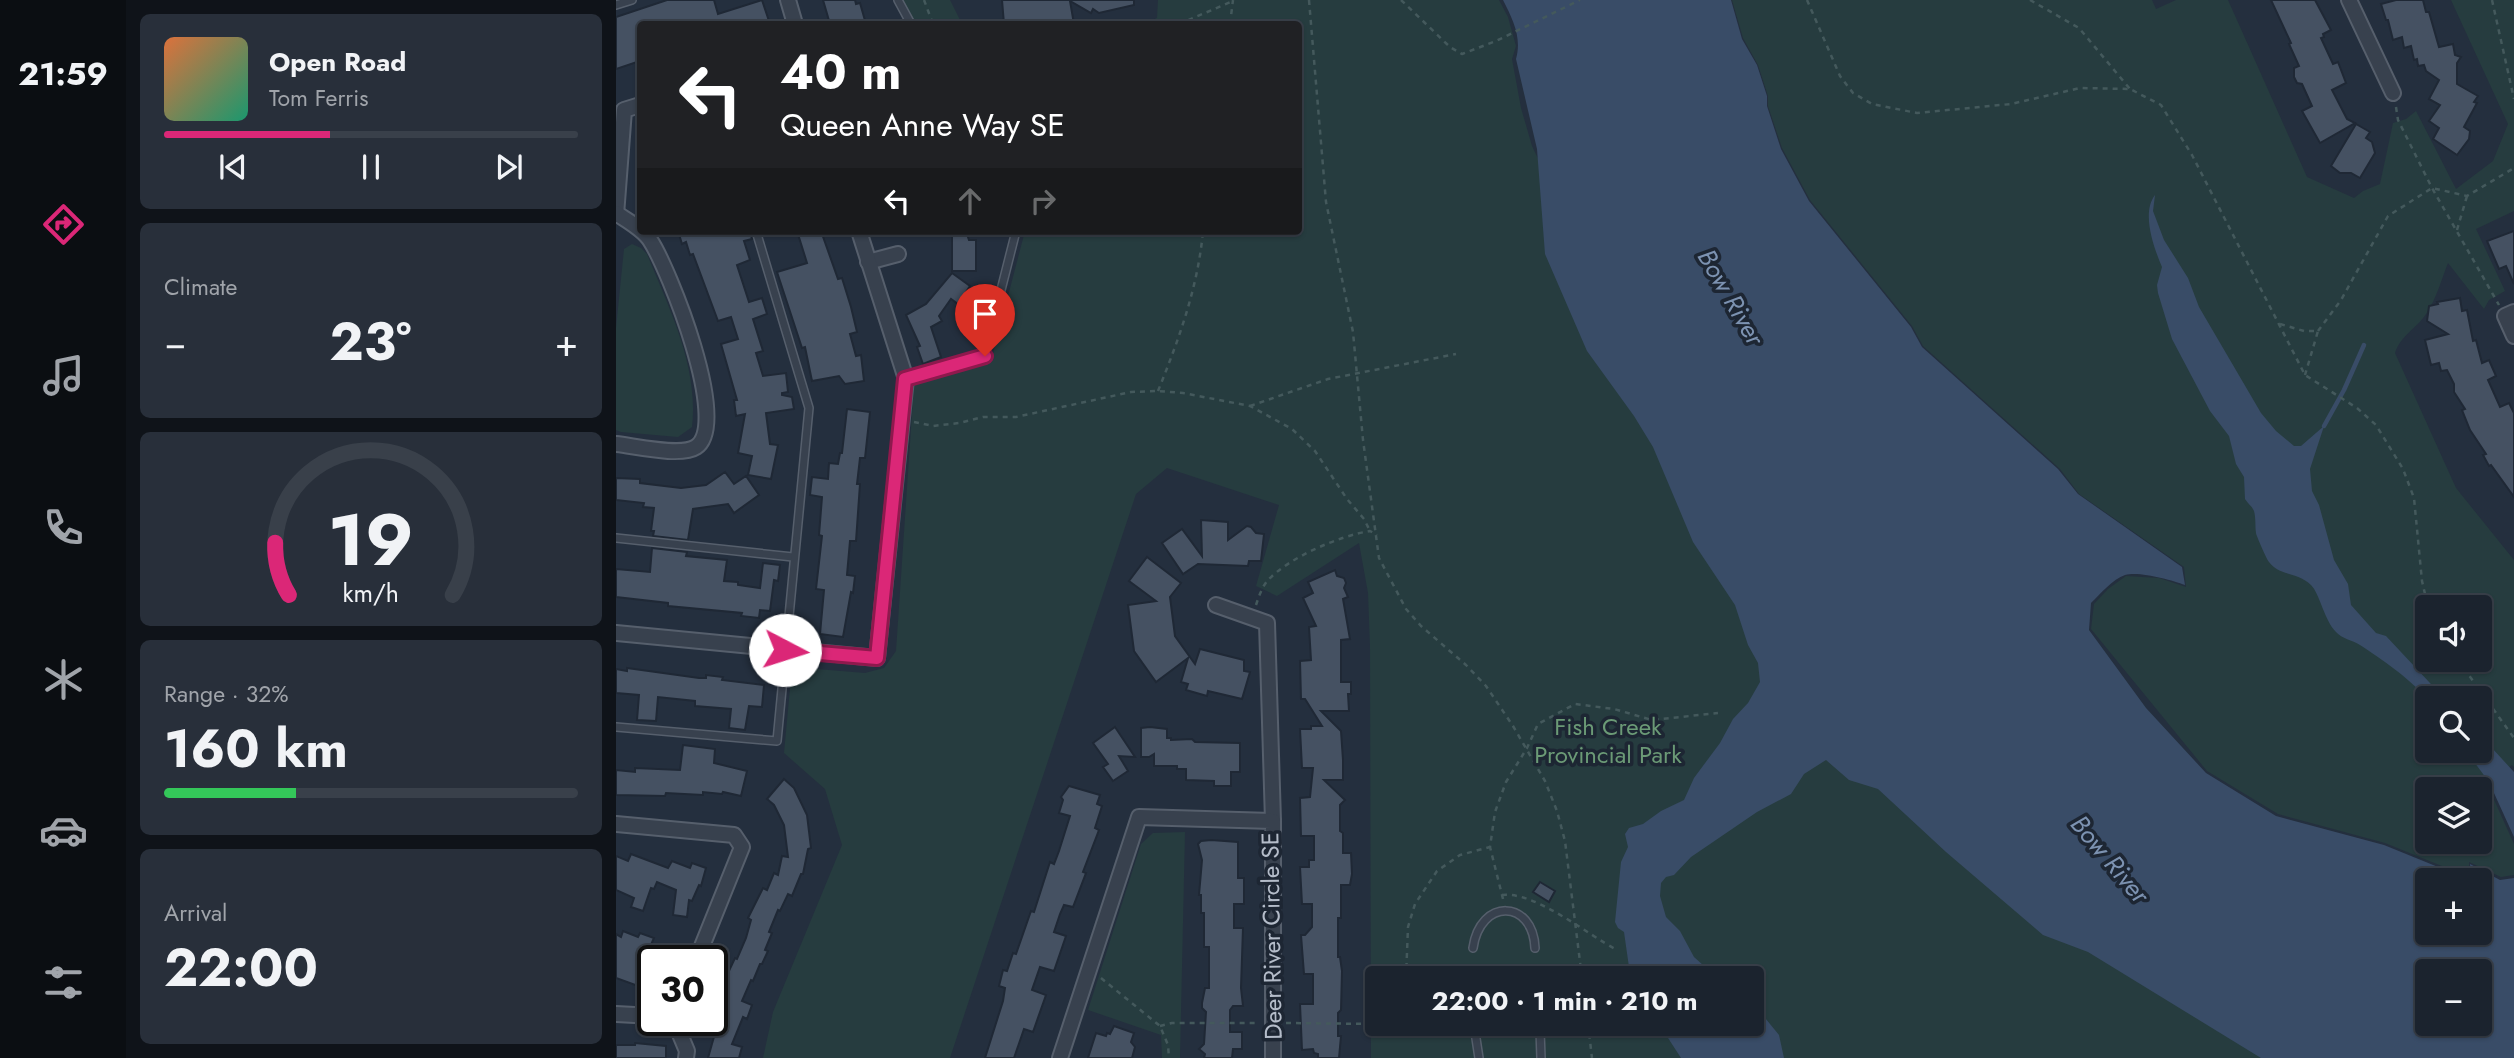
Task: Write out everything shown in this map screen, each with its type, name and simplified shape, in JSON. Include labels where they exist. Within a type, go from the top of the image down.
[{"type":"street","points":[[788,0],[794,21]]},
{"type":"street","points":[[2349,0],[2393,93]]},
{"type":"street","points":[[637,106],[624,110],[616,214],[637,229]]},
{"type":"street","points":[[616,444],[683,452],[694,449],[701,442],[708,421],[707,404],[683,311],[646,235]]},
{"type":"street","points":[[616,633],[877,658],[905,379],[860,235]]},
{"type":"street","points":[[868,262],[898,254]]},
{"type":"street","points":[[2510,314],[2514,336]]},
{"type":"street","points":[[1216,605],[1267,623],[1273,821]]},
{"type":"street","name":"Deer River Circle SE","points":[[1060,1058],[1139,817],[1273,821],[1273,1058]]},
{"type":"street","points":[[616,824],[734,835],[742,847],[702,945]]},
{"type":"street","points":[[616,1014],[637,1015]]},
{"type":"street","points":[[681,1036],[687,1051],[686,1058]]},
{"type":"lane","points":[[616,5],[632,0]]},
{"type":"lane","points":[[898,0],[909,21]]},
{"type":"lane","points":[[616,727],[777,741],[809,408],[757,235]]},
{"type":"lane","points":[[905,379],[985,356],[1015,235]]},
{"type":"lane","points":[[616,538],[793,557]]},
{"type":"lane","points":[[1473,948],[1484,919],[1497,912],[1507,912],[1516,913],[1528,923],[1532,929],[1535,948]]},
{"type":"lane","points":[[1476,1036],[1479,1058]]},
{"type":"lane","points":[[1540,1036],[1541,1058]]},
{"type":"path","points":[[925,0],[932,21]]},
{"type":"path","points":[[1186,21],[1233,0]]},
{"type":"path","points":[[1230,21],[1233,0]]},
{"type":"path","points":[[1309,0],[1326,202],[1353,332],[1363,440],[1379,558],[1406,609],[1477,676],[1527,748],[1545,781],[1562,825],[1580,966]]},
{"type":"path","points":[[1401,0],[1450,47],[1462,54],[1580,0]]},
{"type":"path","points":[[1807,0],[1840,76],[1853,93],[1872,104],[1917,113],[2011,104],[2080,88],[2130,89]]},
{"type":"path","points":[[2030,0],[2079,28],[2130,89],[2161,105],[2192,155],[2305,375],[2357,408],[2376,425],[2389,443],[2414,498],[2425,595]]},
{"type":"path","points":[[2492,0],[2514,99]]},
{"type":"path","points":[[2393,93],[2398,120],[2432,188],[2510,314]]},
{"type":"path","points":[[2457,231],[2468,196],[2514,168]]},
{"type":"path","points":[[2305,375],[2318,331],[2340,300],[2388,216],[2432,188],[2468,196]]},
{"type":"path","points":[[1158,391],[1186,316],[1203,235]]},
{"type":"path","points":[[2279,324],[2304,331],[2318,331]]},
{"type":"path","points":[[1250,406],[1328,379],[1456,354]]},
{"type":"path","points":[[902,416],[919,424],[933,426],[983,417],[1016,417],[1131,392],[1158,391],[1250,406],[1292,429],[1315,452],[1370,531],[1377,535]]},
{"type":"path","points":[[1252,618],[1261,590],[1273,575],[1326,545],[1370,531]]},
{"type":"path","points":[[2467,672],[2514,738]]},
{"type":"path","points":[[1507,912],[1490,847],[1499,799],[1538,724],[1575,704],[1614,709],[1652,720],[1718,713]]},
{"type":"path","points":[[1406,966],[1408,927],[1415,904],[1437,871],[1460,855],[1490,847]]},
{"type":"path","points":[[1502,895],[1520,895],[1617,950]]},
{"type":"path","points":[[1088,973],[1100,977],[1160,1026],[1168,1045],[1169,1058]]},
{"type":"path","points":[[1589,1036],[1592,1058]]},
{"type":"green space","points":[[898,0],[950,0],[960,21],[909,21]]},
{"type":"green space","name":"Fish Creek Provincial Park","points":[[1158,0],[1499,0],[1508,17],[1516,46],[1512,59],[1521,108],[1532,146],[1553,190],[2424,1058],[1371,1058],[1371,1036],[1764,1036],[1764,966],[1371,966],[1370,647],[1368,593],[1359,543],[1277,596],[1256,586],[1279,505],[1167,468],[1136,494],[950,1058],[763,1058],[773,1012],[842,845],[825,789],[784,753],[792,667],[865,673],[884,668],[896,651],[914,384],[991,361],[1024,235],[1302,235],[1302,21],[1150,21],[1157,18]]},
{"type":"green space","points":[[1732,0],[2152,0],[2156,9],[2176,0],[2228,0],[2307,177],[2354,198],[2380,184],[2393,123],[2406,119],[2416,111],[2456,189],[2493,161],[2508,124],[2451,0],[2514,0],[2514,211],[2476,229],[2505,291],[2489,300],[2484,309],[2448,263],[2430,308],[2401,341],[2395,353],[2456,488],[2514,560],[2514,767],[2512,765],[2492,780],[2492,777],[2415,777],[2415,854],[2492,854],[2492,795],[2514,844],[2514,875],[2501,877],[2492,873],[2492,868],[2482,868],[2469,862],[2469,868],[2447,868],[2385,843],[2278,814],[2207,771],[2091,629],[2094,604],[2126,576],[2159,578],[2186,587],[2184,567],[2079,494],[2060,469],[1923,346],[1912,326],[1810,200],[1782,148],[1758,65],[1743,38]]},
{"type":"green space","points":[[632,244],[647,254],[687,360],[693,405],[692,427],[678,437],[616,430],[616,328],[624,249]]},
{"type":"green space","points":[[1185,832],[1180,1058],[1162,1058],[1161,1035],[1088,1010],[1141,844],[1153,833]]},
{"type":"water","name":"Bow River","points":[[1503,0],[1731,0],[1742,39],[1757,65],[1781,149],[1809,201],[1911,327],[1922,347],[2058,469],[2078,494],[2182,567],[2185,585],[2147,575],[2125,575],[2111,583],[2091,603],[2089,630],[2146,708],[2206,773],[2276,816],[2384,845],[2441,868],[2415,868],[2415,945],[2492,945],[2492,876],[2500,880],[2514,878],[2514,1058],[2261,1058],[2088,952],[2043,935],[1946,852],[1878,789],[1849,780],[1826,760],[1804,774],[1791,794],[1757,812],[1691,857],[1674,875],[1666,877],[1661,883],[1660,896],[1666,917],[1680,931],[1694,957],[1704,966],[1629,966],[1624,932],[1615,922],[1621,862],[1628,847],[1625,834],[1629,828],[1643,824],[1661,811],[1684,800],[1694,778],[1760,682],[1758,663],[1748,645],[1735,605],[1693,542],[1653,447],[1587,351],[1545,254],[1537,149],[1516,59],[1518,43],[1513,22]]},
{"type":"water","points":[[2155,195],[2153,211],[2164,240],[2188,278],[2199,307],[2261,413],[2276,431],[2294,446],[2301,446],[2324,426],[2310,469],[2312,491],[2319,505],[2334,560],[2348,584],[2351,605],[2376,633],[2386,636],[2415,667],[2415,672],[2420,672],[2433,686],[2415,686],[2360,645],[2338,634],[2328,621],[2311,585],[2278,570],[2268,560],[2256,535],[2254,511],[2245,499],[2244,477],[2236,464],[2229,436],[2210,411],[2172,339],[2158,293],[2157,285],[2162,267],[2149,221],[2151,202]]},
{"type":"water","points":[[2492,748],[2514,772],[2514,837],[2492,789],[2492,777],[2485,777],[2475,763],[2492,763]]},
{"type":"water","points":[[1764,1017],[1779,1035],[1784,1058],[1681,1058],[1667,1036],[1764,1036]]},
{"type":"building","points":[[667,0],[714,0],[718,14],[762,0],[769,21],[637,21],[637,62],[616,69],[616,17]]},
{"type":"building","points":[[823,0],[855,0],[856,4],[860,3],[865,21],[829,21]]},
{"type":"building","points":[[1002,0],[1134,0],[1134,5],[1099,13],[1093,9],[1091,13],[1070,1],[1073,21],[1004,21]]},
{"type":"building","points":[[2271,0],[2315,0],[2331,30],[2321,38],[2333,64],[2338,62],[2346,83],[2332,90],[2347,119],[2355,123],[2320,143],[2302,111],[2312,106],[2302,84],[2297,83],[2294,77],[2294,68],[2299,66]]},
{"type":"building","points":[[2396,0],[2423,0],[2439,47],[2453,44],[2455,55],[2461,57],[2457,63],[2457,84],[2478,96],[2464,127],[2470,131],[2469,139],[2457,155],[2433,139],[2439,128],[2429,121],[2440,105],[2429,99],[2439,80],[2426,71],[2424,65],[2418,66],[2411,46],[2404,48],[2402,37],[2393,40],[2381,4]]},
{"type":"building","points":[[2356,124],[2370,132],[2366,138],[2372,142],[2375,153],[2360,178],[2351,173],[2340,173],[2331,166]]},
{"type":"building","points":[[2514,231],[2514,284],[2506,266],[2499,269],[2487,241]]},
{"type":"building","points":[[679,235],[751,235],[752,239],[744,241],[750,260],[737,265],[749,302],[762,298],[767,314],[753,319],[763,351],[756,353],[763,376],[786,373],[788,392],[782,395],[792,397],[794,409],[766,413],[770,444],[778,445],[771,479],[748,475],[752,456],[738,453],[745,414],[736,416],[734,400],[737,400],[721,344],[738,339],[731,317],[718,321],[693,254],[690,255],[686,242],[682,244]]},
{"type":"building","points":[[798,235],[822,235],[838,279],[842,278],[851,307],[857,332],[850,334],[856,356],[861,355],[864,381],[845,384],[839,376],[812,381],[805,347],[802,348],[777,272],[807,263]]},
{"type":"building","points":[[952,235],[967,235],[969,240],[976,240],[976,271],[952,271]]},
{"type":"building","points":[[952,273],[970,286],[958,304],[951,299],[939,316],[942,321],[931,327],[941,357],[923,364],[917,347],[920,346],[906,315],[926,304]]},
{"type":"building","points":[[2460,298],[2462,311],[2467,310],[2473,341],[2476,340],[2482,363],[2489,360],[2496,376],[2488,380],[2500,407],[2509,403],[2514,413],[2514,497],[2483,455],[2486,454],[2470,430],[2462,410],[2465,409],[2454,392],[2454,384],[2447,370],[2441,371],[2439,363],[2431,365],[2425,340],[2448,334],[2427,321],[2429,306]]},
{"type":"building","points":[[847,409],[870,412],[865,458],[860,458],[857,484],[860,484],[856,541],[850,541],[847,575],[855,576],[853,593],[851,592],[843,637],[820,634],[824,590],[816,589],[822,536],[819,535],[822,497],[810,495],[812,477],[828,479],[829,463],[838,464],[842,453]]},
{"type":"building","points":[[725,472],[734,484],[746,476],[759,495],[734,513],[728,504],[693,509],[688,540],[653,536],[654,531],[651,531],[654,508],[643,507],[644,503],[616,500],[616,478],[640,479],[640,483],[681,488],[706,485]]},
{"type":"building","points":[[1201,520],[1228,522],[1228,540],[1247,526],[1256,533],[1264,534],[1261,561],[1249,561],[1248,566],[1198,564],[1183,574],[1162,543],[1182,529],[1202,556]]},
{"type":"building","points":[[652,548],[687,552],[686,556],[727,560],[724,581],[760,588],[763,563],[780,565],[778,581],[774,580],[770,611],[760,610],[759,618],[741,616],[742,613],[668,606],[668,603],[616,597],[616,569],[650,572]]},
{"type":"building","points":[[1147,557],[1181,583],[1170,597],[1175,636],[1195,664],[1200,649],[1244,660],[1244,671],[1250,672],[1242,699],[1208,691],[1207,696],[1186,690],[1188,684],[1181,682],[1188,658],[1156,682],[1134,651],[1128,605],[1156,601],[1129,581]]},
{"type":"building","points":[[1335,570],[1337,576],[1344,578],[1348,597],[1343,599],[1350,639],[1341,640],[1341,682],[1351,682],[1351,694],[1348,694],[1349,711],[1321,711],[1341,731],[1343,760],[1343,780],[1324,780],[1345,800],[1340,805],[1340,831],[1343,833],[1343,853],[1351,853],[1352,874],[1350,885],[1341,885],[1341,918],[1338,918],[1338,957],[1342,971],[1341,1010],[1338,1013],[1338,1036],[1341,1036],[1339,1058],[1318,1058],[1313,1049],[1302,1050],[1300,1004],[1313,1004],[1313,974],[1304,974],[1301,935],[1305,935],[1312,927],[1312,904],[1302,904],[1300,867],[1309,867],[1309,860],[1314,860],[1314,836],[1301,836],[1300,798],[1310,797],[1313,768],[1302,768],[1300,729],[1322,726],[1305,699],[1301,699],[1300,661],[1311,660],[1309,627],[1316,626],[1303,598],[1313,593],[1308,582]]},
{"type":"building","points":[[627,668],[699,678],[706,678],[706,675],[723,677],[722,680],[764,685],[762,707],[749,706],[745,730],[729,728],[731,709],[695,706],[695,701],[658,697],[656,721],[637,720],[639,695],[616,693],[616,669],[627,671]]},
{"type":"building","points":[[1115,727],[1135,757],[1119,756],[1128,771],[1113,781],[1103,767],[1108,764],[1093,743]]},
{"type":"building","points":[[1141,728],[1167,729],[1167,738],[1171,740],[1240,743],[1240,772],[1231,772],[1231,786],[1214,786],[1214,781],[1186,780],[1186,769],[1177,769],[1177,766],[1154,766],[1154,754],[1141,757]]},
{"type":"building","points":[[683,745],[715,749],[714,763],[747,771],[741,796],[723,792],[703,792],[703,795],[616,795],[616,770],[680,770]]},
{"type":"building","points":[[784,779],[794,788],[807,815],[811,848],[808,849],[803,874],[792,896],[788,894],[780,911],[778,910],[769,932],[772,933],[765,950],[768,951],[742,1001],[752,1005],[747,1019],[743,1017],[732,1044],[742,1047],[739,1058],[708,1058],[714,1036],[728,1036],[728,973],[746,938],[751,920],[748,918],[763,888],[767,890],[774,873],[778,875],[782,856],[788,857],[784,825],[774,805],[767,799]]},
{"type":"building","points":[[1069,786],[1100,795],[1097,804],[1102,806],[1095,828],[1099,830],[1083,872],[1086,873],[1073,907],[1064,905],[1054,932],[1066,936],[1054,971],[1040,967],[1032,990],[1046,995],[1033,1032],[1024,1029],[1014,1058],[985,1058],[1003,1001],[1005,988],[999,986],[1003,970],[1007,971],[1013,953],[1016,954],[1031,911],[1034,912],[1050,862],[1054,864],[1070,816],[1059,813],[1063,800],[1061,797]]},
{"type":"building","points":[[1211,840],[1238,842],[1238,878],[1244,878],[1244,904],[1234,904],[1234,928],[1243,928],[1243,1006],[1233,1006],[1230,1010],[1230,1032],[1242,1032],[1242,1049],[1233,1049],[1232,1058],[1204,1058],[1205,1054],[1199,1049],[1204,1044],[1206,1012],[1202,1003],[1205,988],[1209,988],[1209,947],[1204,947],[1204,913],[1201,913],[1199,895],[1202,860],[1198,844]]},
{"type":"building","points":[[631,854],[668,868],[672,861],[690,868],[692,863],[706,868],[701,886],[699,885],[692,901],[689,900],[687,917],[673,915],[676,890],[657,882],[654,889],[651,888],[643,911],[631,907],[634,898],[616,890],[616,856],[628,861]]},
{"type":"building","points":[[1540,882],[1555,891],[1549,902],[1533,892]]},
{"type":"building","points":[[623,931],[638,937],[640,933],[654,938],[651,945],[637,945],[637,986],[616,978],[616,934],[621,937]]},
{"type":"building","points":[[1114,1026],[1134,1033],[1131,1042],[1135,1047],[1132,1058],[1088,1058],[1096,1033],[1106,1036]]},
{"type":"building","points":[[635,1043],[666,1046],[666,1058],[616,1058],[616,1045]]},
{"type":"waterway","points":[[2324,426],[2364,345]]},
{"type":"route","points":[[785,650],[877,658],[905,379],[985,356]]}]
